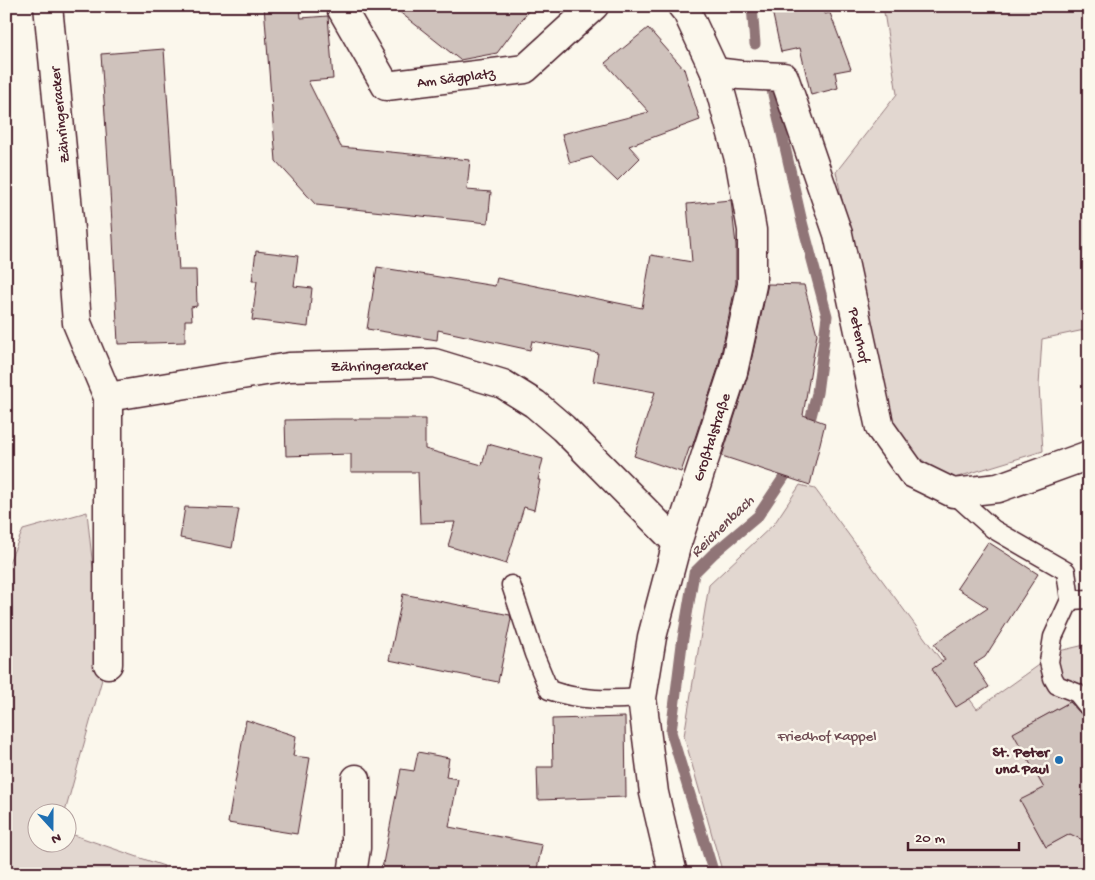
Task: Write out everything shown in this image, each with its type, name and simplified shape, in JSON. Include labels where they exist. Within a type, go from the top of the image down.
[{"type":"street","name":"Zähringeracker","points":[[48,6],[69,220],[76,323],[108,397],[108,664]]},
{"type":"street","name":"Am Sägplatz","points":[[340,6],[386,86],[525,69],[594,6]]},
{"type":"street","name":"Großtalstraße","points":[[673,874],[654,793],[642,698],[652,637],[677,543],[733,372],[752,285],[752,230],[740,163],[740,75],[686,8]]},
{"type":"street","name":"Peterhof","points":[[740,75],[784,77],[838,234],[880,428],[912,473],[954,493]]},
{"type":"street","name":"Zähringeracker","points":[[108,397],[289,367],[434,363],[503,384],[535,404],[563,428],[677,543]]},
{"type":"street","points":[[954,493],[998,488],[1089,455]]},
{"type":"street","points":[[352,874],[356,848],[356,779]]},
{"type":"lane","points":[[954,493],[993,529],[1066,571],[1070,600],[1053,637],[1049,662],[1053,678],[1058,685],[1077,693],[1089,708]]},
{"type":"lane","points":[[511,586],[534,654],[549,690],[566,696],[600,700],[642,698]]},
{"type":"lane","points":[[1070,600],[1089,600]]},
{"type":"green space","points":[[883,6],[1089,6],[1089,329],[1042,339],[1039,386],[1043,451],[948,480],[894,438],[836,172],[897,94]]},
{"type":"green space","name":"Friedhof Kappel","points":[[800,485],[815,489],[977,709],[1059,651],[1089,644],[1089,728],[1073,700],[1014,733],[1044,788],[1021,801],[1046,847],[1077,830],[1083,841],[1089,843],[1089,874],[723,874],[684,736],[709,585],[774,524]]},
{"type":"green space","points":[[87,512],[104,672],[68,802],[28,802],[28,852],[78,852],[78,836],[164,866],[161,874],[6,874],[6,569],[23,530]]},
{"type":"building","points":[[264,6],[300,6],[301,18],[328,16],[333,79],[308,81],[341,147],[470,160],[467,190],[491,192],[488,223],[316,205],[276,161]]},
{"type":"building","points":[[392,6],[532,6],[497,53],[460,60]]},
{"type":"building","points":[[771,6],[823,6],[825,14],[830,13],[851,69],[835,72],[838,88],[811,95],[800,48],[781,52]]},
{"type":"building","points":[[648,28],[684,69],[700,120],[629,146],[640,158],[617,181],[592,157],[570,163],[562,134],[649,112],[605,63]]},
{"type":"building","points":[[164,49],[179,270],[196,270],[197,306],[191,307],[192,320],[185,320],[185,342],[118,344],[101,54]]},
{"type":"building","points":[[731,200],[736,245],[736,283],[718,368],[692,447],[690,446],[681,472],[634,456],[655,392],[593,381],[598,353],[532,341],[530,350],[438,330],[437,340],[367,329],[377,267],[495,286],[497,278],[642,308],[651,255],[692,262],[687,204]]},
{"type":"building","points":[[256,251],[298,256],[294,286],[312,288],[308,327],[252,320],[257,281],[252,281]]},
{"type":"building","points":[[768,284],[804,285],[817,334],[803,415],[825,423],[810,485],[722,456],[748,375]]},
{"type":"building","points":[[425,419],[425,449],[482,465],[488,444],[543,459],[534,510],[524,507],[506,564],[448,546],[455,522],[420,523],[418,472],[351,472],[351,454],[286,456],[285,420]]},
{"type":"building","points":[[185,507],[239,509],[232,548],[180,538]]},
{"type":"building","points":[[988,542],[1038,574],[985,657],[974,664],[989,687],[956,707],[932,669],[945,660],[934,644],[988,608],[957,588]]},
{"type":"building","points":[[403,594],[510,615],[511,619],[498,682],[389,660]]},
{"type":"building","name":"St. Peter und Paul","points":[[1070,702],[1082,715],[1089,728],[1089,843],[1070,834],[1046,847],[1020,800],[1044,788],[1013,733]]},
{"type":"building","points":[[625,717],[626,797],[538,800],[537,767],[553,767],[552,719]]},
{"type":"building","points":[[246,720],[296,736],[293,756],[310,758],[297,834],[228,823]]},
{"type":"building","points":[[418,752],[449,758],[446,777],[458,779],[449,827],[542,845],[536,874],[381,874],[401,769],[414,771]]},
{"type":"waterway","name":"Reichenbach","points":[[752,6],[755,44]]},
{"type":"waterway","name":"Reichenbach","points":[[772,90],[802,222],[827,316],[817,393],[807,432]]},
{"type":"waterway","name":"Reichenbach","points":[[714,874],[671,732],[682,644],[694,573],[713,554],[758,516],[792,465]]},
{"type":"place","name":"St. Peter und Paul","points":[[1059,760]]}]
